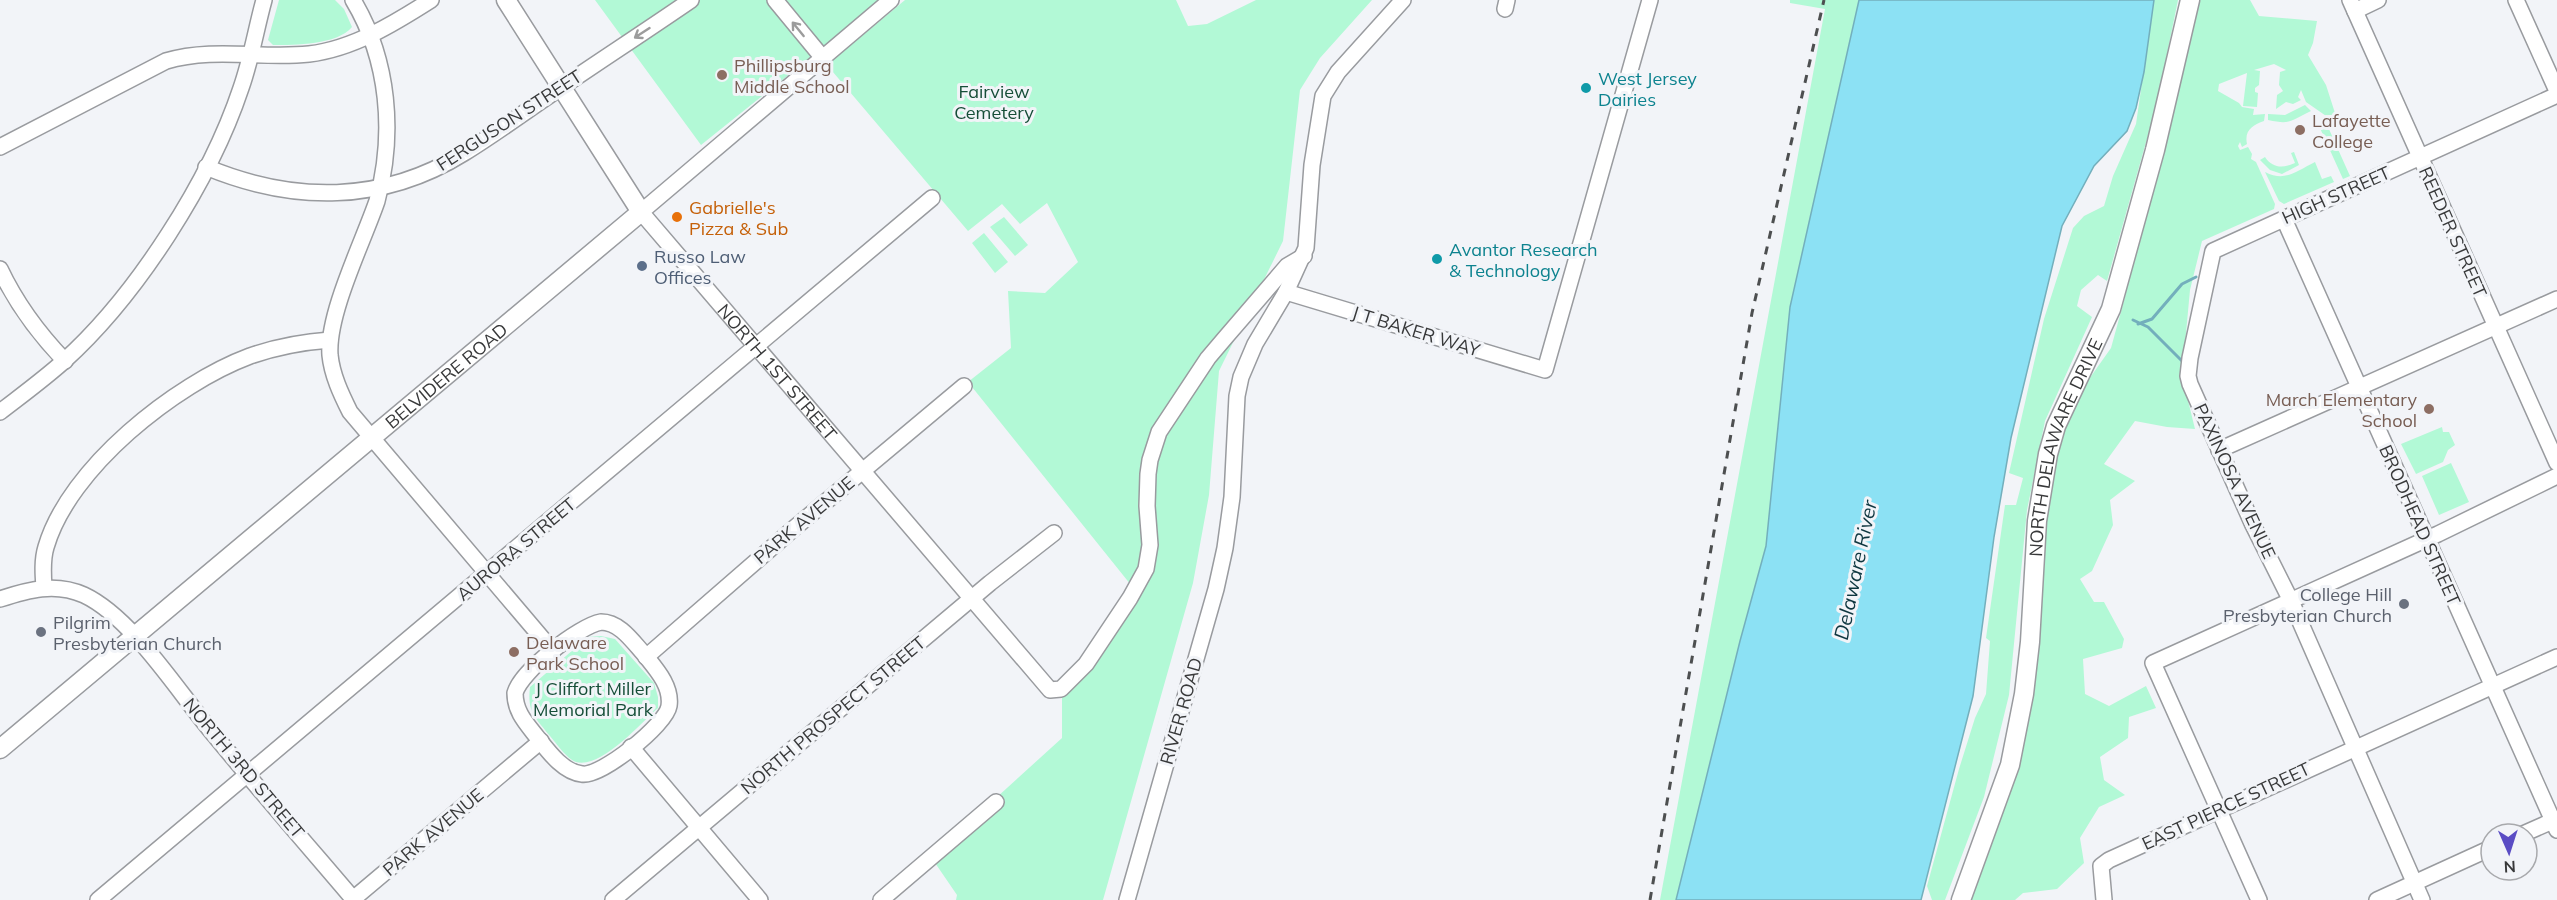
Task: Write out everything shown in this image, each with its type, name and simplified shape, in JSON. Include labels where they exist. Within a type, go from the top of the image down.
[{"type":"main road","name":"NORTH 1ST STREET","points":[[506,0],[641,212]]},
{"type":"main road","name":"NORTH DELAWARE DRIVE","points":[[1961,900],[2010,765],[2018,724],[2030,642],[2037,521],[2048,454],[2059,417],[2111,309],[2156,150],[2190,0]]},
{"type":"main road","name":"BELVIDERE ROAD","points":[[0,749],[641,212]]},
{"type":"street","points":[[0,412],[65,361],[130,288],[163,242],[206,167],[233,108],[264,0]]},
{"type":"street","points":[[352,0],[369,34],[379,62],[387,128],[386,161],[380,188],[337,309],[330,340],[332,366],[341,394],[350,412],[553,651]]},
{"type":"street","points":[[0,147],[166,61],[219,54],[310,54],[342,46],[369,34],[431,0]]},
{"type":"street","name":"FERGUSON STREET","points":[[206,167],[263,186],[297,192],[347,193],[380,188],[410,179],[463,154],[691,0]]},
{"type":"street","points":[[775,0],[822,57]]},
{"type":"street","name":"BELVIDERE ROAD","points":[[641,212],[891,0]]},
{"type":"street","name":"RIVER ROAD","points":[[1127,900],[1216,590],[1232,497],[1235,418],[1241,377],[1255,344],[1304,256],[1308,239],[1312,165],[1323,96],[1338,72],[1403,0]]},
{"type":"street","name":"J T BAKER WAY","points":[[1286,292],[1545,370],[1650,0]]},
{"type":"street","points":[[2352,5],[2378,0]]},
{"type":"street","points":[[2516,0],[2557,93]]},
{"type":"street","name":"REEDER STREET","points":[[2352,5],[2557,463]]},
{"type":"street","name":"HIGH STREET","points":[[2213,251],[2420,158],[2557,93]]},
{"type":"street","name":"AURORA STREET","points":[[98,900],[758,347],[932,198]]},
{"type":"street","name":"NORTH 1ST STREET","points":[[641,212],[1044,686],[1050,690],[1058,690],[1073,679],[1086,664],[1130,598],[1146,569],[1150,545],[1147,506],[1148,474],[1159,432],[1214,351],[1287,266],[1304,256]]},
{"type":"street","name":"BRODHEAD STREET","points":[[2284,219],[2492,686],[2556,823]]},
{"type":"street","name":"PAXINOSA AVENUE","points":[[2213,251],[2188,376],[2219,450],[2291,601],[2422,900]]},
{"type":"street","points":[[0,269],[39,333],[65,361]]},
{"type":"street","points":[[2219,450],[2557,299]]},
{"type":"street","points":[[0,599],[44,588],[46,548],[54,525],[68,501],[100,461],[144,419],[201,380],[249,357],[292,344],[330,340]]},
{"type":"street","name":"PARK AVENUE","points":[[646,657],[964,386]]},
{"type":"street","points":[[2259,900],[2153,663],[2557,477]]},
{"type":"street","name":"NORTH PROSPECT STREET","points":[[613,900],[971,599],[1054,533]]},
{"type":"street","name":"NORTH 3RD STREET","points":[[44,588],[71,590],[92,600],[116,617],[135,636],[353,900]]},
{"type":"street","points":[[599,622],[607,622],[624,632],[667,685],[669,705],[662,721],[598,771],[583,775],[567,769],[520,716],[515,693],[526,675],[553,651],[582,629],[599,622]]},
{"type":"street","name":"EAST PIERCE STREET","points":[[2104,900],[2101,866],[2109,860],[2557,657]]},
{"type":"street","name":"PARK AVENUE","points":[[353,900],[541,741]]},
{"type":"street","points":[[631,747],[760,900]]},
{"type":"street","points":[[881,900],[996,802]]},
{"type":"street","points":[[2539,829],[2556,823]]},
{"type":"street","points":[[2378,900],[2479,853]]},
{"type":"green space","points":[[279,0],[335,0],[344,9],[352,27],[345,33],[326,41],[273,45],[268,40]]},
{"type":"green space","name":"Phillipsburg Middle School","points":[[595,0],[882,0],[701,145]]},
{"type":"green space","name":"Fairview Cemetery","points":[[905,0],[1176,0],[1188,26],[1207,24],[1256,0],[1372,0],[1320,58],[1300,90],[1283,241],[1219,371],[1209,495],[1193,583],[1103,900],[956,900],[957,895],[931,857],[1062,738],[1062,693],[1135,590],[968,382],[1011,348],[1008,291],[1045,293],[1078,262],[1047,203],[1020,224],[1002,204],[968,231],[827,65]]},
{"type":"green space","points":[[1790,0],[1859,0],[1790,307],[1766,546],[1676,900],[1660,900],[1825,9],[1790,3]]},
{"type":"green space","points":[[2154,0],[2178,0],[2157,103],[2107,281],[2098,275],[2081,290],[2077,306],[2092,317],[2045,421],[2027,510],[2009,695],[1984,797],[1945,900],[1932,900],[1927,886],[1959,769],[1975,718],[1986,694],[1990,641],[1986,638],[2005,505],[2016,505],[2023,478],[2009,473],[2044,319],[2073,228],[2084,216],[2104,206],[2113,176],[2136,124]]},
{"type":"green space","points":[[2195,0],[2250,0],[2259,16],[2317,21],[2308,55],[2326,85],[2335,113],[2329,118],[2306,102],[2301,90],[2298,97],[2301,100],[2293,104],[2286,102],[2276,109],[2277,95],[2283,91],[2279,85],[2280,72],[2286,70],[2274,64],[2254,70],[2260,71],[2259,85],[2255,88],[2255,92],[2258,93],[2257,107],[2243,106],[2247,73],[2219,84],[2218,91],[2242,107],[2254,109],[2253,115],[2265,114],[2264,121],[2253,126],[2248,132],[2247,144],[2242,147],[2240,142],[2238,146],[2240,150],[2248,147],[2252,154],[2251,159],[2256,162],[2275,204],[2274,209],[2202,241],[2190,290],[2182,376],[2195,429],[2135,421],[2104,464],[2135,481],[2110,500],[2113,525],[2092,571],[2080,579],[2094,602],[2104,602],[2124,639],[2122,648],[2083,659],[2085,694],[2109,706],[2146,686],[2156,708],[2129,717],[2128,738],[2100,757],[2104,780],[2125,795],[2099,807],[2080,838],[2084,863],[2057,889],[2023,893],[2015,900],[1966,900],[2007,797],[2043,501],[2057,445],[2077,396],[2111,348]]},
{"type":"green space","points":[[2305,105],[2311,111],[2294,120],[2281,122],[2268,120],[2268,114],[2285,115]]},
{"type":"green space","points":[[2324,118],[2350,176],[2343,179],[2319,126]]},
{"type":"green space","points":[[2294,152],[2299,165],[2282,174],[2270,170],[2260,160],[2265,157],[2272,164],[2287,166],[2295,163],[2291,153]]},
{"type":"green space","points":[[2315,162],[2322,179],[2331,176],[2334,182],[2284,204],[2279,201],[2265,172],[2284,176]]},
{"type":"green space","points":[[1004,217],[1028,245],[1015,256],[990,227]]},
{"type":"green space","points":[[984,233],[1008,262],[995,273],[972,243]]},
{"type":"green space","points":[[2442,427],[2443,432],[2449,432],[2455,445],[2448,450],[2443,462],[2416,474],[2401,444]]},
{"type":"green space","points":[[2451,463],[2469,502],[2439,515],[2422,476]]},
{"type":"green space","name":"J Cliffort Miller Memorial Park","points":[[601,636],[615,639],[654,683],[658,708],[620,744],[608,752],[597,759],[576,762],[569,758],[536,719],[530,703],[530,687],[588,637]]},
{"type":"water","name":"Delaware River","points":[[1859,0],[2154,0],[2144,72],[2136,108],[2127,131],[2094,166],[2062,226],[2011,438],[1994,537],[1973,696],[1921,900],[1676,900],[1766,546],[1790,307]]},
{"type":"waterway","points":[[2138,324],[2152,319],[2182,284],[2196,277]]},
{"type":"waterway","points":[[2133,320],[2148,327],[2182,361]]},
{"type":"railway","points":[[1650,900],[1752,313],[1824,0]]},
{"type":"place","name":"Phillipsburg Middle School","points":[[722,75]]},
{"type":"place","name":"West Jersey Dairies","points":[[1586,88]]},
{"type":"place","name":"Lafayette College","points":[[2300,130]]},
{"type":"place","name":"Gabrielle's Pizza & Sub","points":[[677,217]]},
{"type":"place","name":"Avantor Research & Technology","points":[[1437,259]]},
{"type":"place","name":"Russo Law Offices","points":[[642,266]]},
{"type":"place","name":"March Elementary School","points":[[2429,409]]},
{"type":"place","name":"College Hill Presbyterian Church","points":[[2404,604]]},
{"type":"place","name":"Pilgrim Presbyterian Church","points":[[41,632]]},
{"type":"place","name":"Delaware Park School","points":[[514,652]]}]
